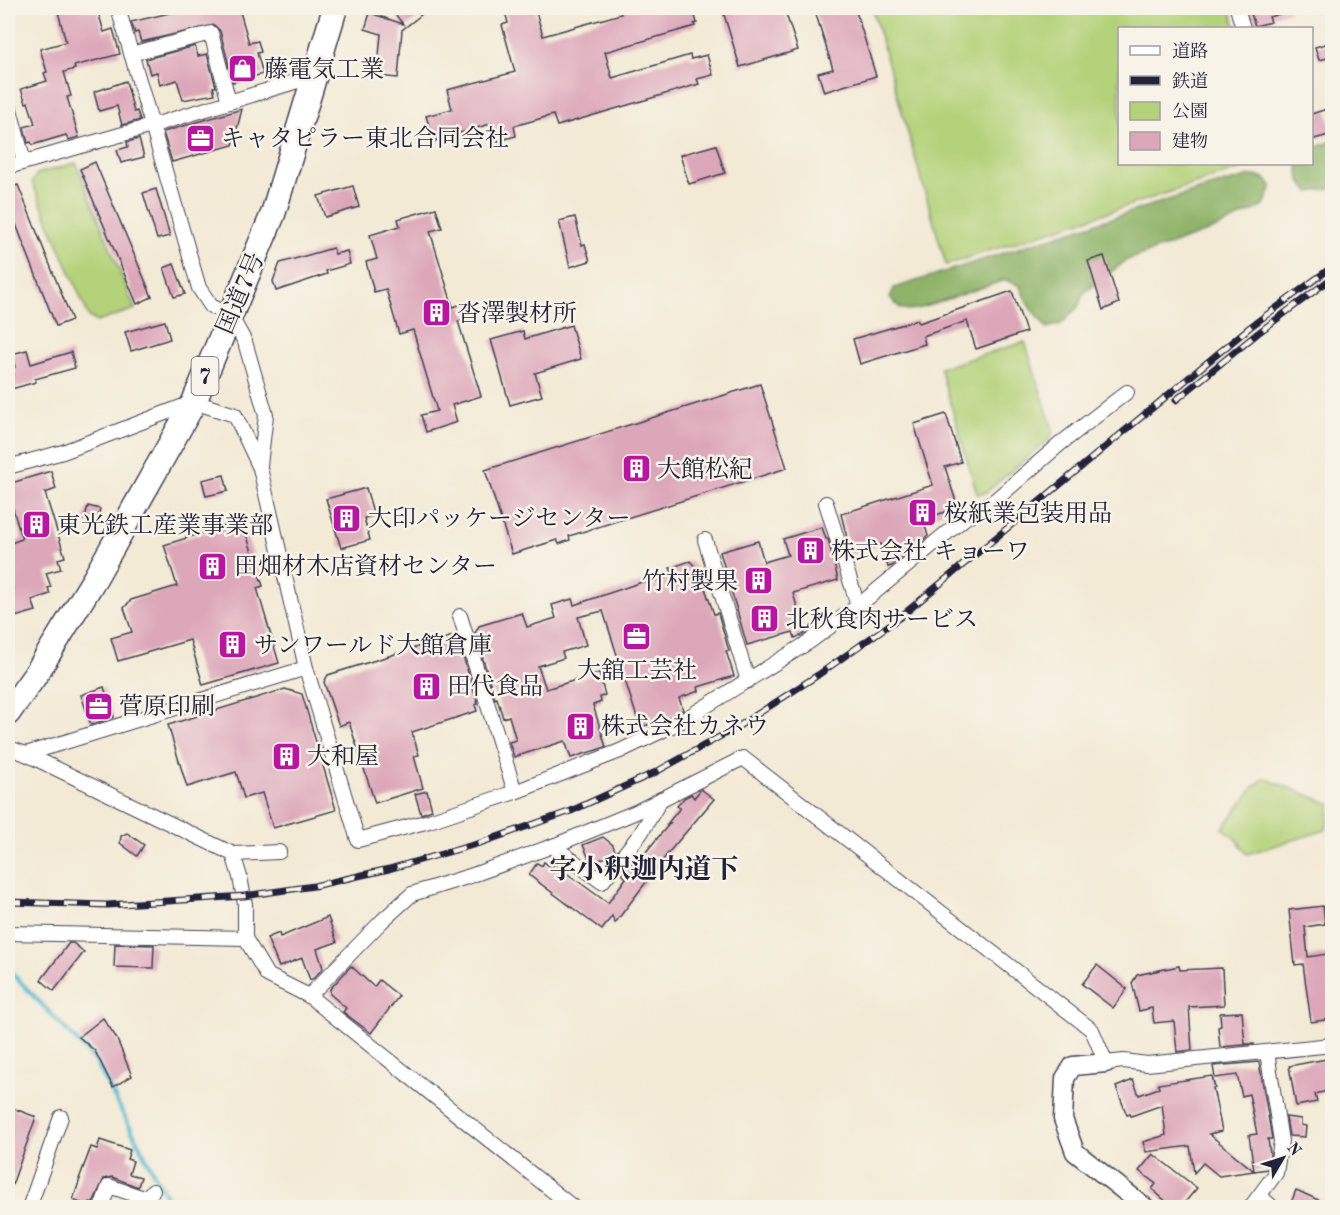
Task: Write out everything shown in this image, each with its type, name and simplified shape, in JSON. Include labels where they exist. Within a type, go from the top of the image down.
[{"type":"highway","name":"国道7号","points":[[8,713],[36,674],[94,578],[194,402],[273,214],[335,8]]},
{"type":"street","points":[[117,8],[199,288],[211,306],[230,315],[245,342],[266,415],[260,468]]},
{"type":"street","points":[[1237,8],[1243,27]]},
{"type":"street","points":[[130,54],[211,33],[229,102]]},
{"type":"street","points":[[8,166],[151,126],[314,76]]},
{"type":"street","points":[[8,102],[24,162]]},
{"type":"street","points":[[8,467],[63,452],[194,402],[235,415],[260,468],[306,668],[358,840],[515,792],[641,741],[682,721],[808,642],[858,606],[966,517],[994,501],[1060,444],[1127,392]]},
{"type":"street","points":[[826,502],[858,606]]},
{"type":"street","points":[[705,540],[748,681]]},
{"type":"street","points":[[460,616],[515,792]]},
{"type":"street","points":[[26,754],[306,668]]},
{"type":"street","points":[[12,749],[233,854],[279,852]]},
{"type":"street","points":[[309,996],[382,921],[412,894],[552,846],[636,812],[743,758],[1092,1030],[1106,1063]]},
{"type":"street","points":[[552,846],[602,882],[641,833],[661,799]]},
{"type":"street","points":[[233,854],[244,896],[245,938],[267,975],[309,996],[574,1208]]},
{"type":"street","points":[[8,933],[245,938]]},
{"type":"street","points":[[1146,1208],[1075,1152],[1063,1119],[1065,1078],[1072,1066],[1124,1061],[1146,1064],[1332,1044]]},
{"type":"street","points":[[1250,1208],[1276,1173],[1281,1141],[1267,1052]]},
{"type":"street","points":[[29,1208],[61,1117]]},
{"type":"street","points":[[101,1208],[109,1185],[144,1198],[153,1191]]},
{"type":"street","points":[[1260,1196],[1273,1208]]},
{"type":"green space","points":[[872,8],[1230,8],[1236,27],[1118,27],[1118,165],[1253,165],[946,265]]},
{"type":"green space","points":[[1332,141],[1332,188],[1310,192],[1301,183],[1297,165],[1313,165],[1313,149]]},
{"type":"green space","points":[[76,163],[135,309],[97,322],[89,317],[32,182],[37,174]]},
{"type":"green space","points":[[1251,176],[1263,177],[1272,186],[1264,206],[1212,230],[1127,260],[1084,293],[1078,307],[1061,324],[1047,328],[1029,306],[1019,285],[1005,280],[918,309],[902,309],[890,297],[894,288],[1202,189]]},
{"type":"green space","points":[[1025,342],[1053,430],[1051,438],[985,493],[977,494],[940,368]]},
{"type":"green space","points":[[1264,778],[1331,804],[1326,830],[1247,854],[1238,841],[1223,828],[1253,788]]},
{"type":"building","points":[[57,8],[97,8],[104,32],[113,29],[120,54],[74,66],[75,69],[64,72],[71,96],[67,97],[79,137],[68,140],[66,135],[32,145],[31,142],[28,143],[24,127],[35,124],[21,89],[47,81],[44,73],[47,72],[40,49],[66,42]]},
{"type":"building","points":[[191,8],[239,8],[249,43],[258,41],[261,52],[257,53],[263,74],[233,82],[220,31],[214,25],[141,42],[131,22]]},
{"type":"building","points":[[390,8],[415,8],[421,15],[402,30],[398,78],[377,76],[381,34],[365,29],[370,13],[403,24]]},
{"type":"building","points":[[504,8],[535,8],[543,36],[621,14],[620,8],[693,8],[697,23],[694,24],[695,26],[605,52],[612,78],[690,55],[691,59],[707,55],[713,75],[697,79],[699,84],[557,126],[553,115],[514,126],[516,136],[498,141],[493,123],[434,141],[426,116],[452,109],[447,90],[515,72],[502,25],[508,23]]},
{"type":"building","points":[[722,8],[784,8],[798,50],[740,67]]},
{"type":"building","points":[[814,8],[855,8],[876,76],[824,92],[818,73],[833,69]]},
{"type":"building","points":[[1249,8],[1289,8],[1290,11],[1269,17],[1271,22],[1255,26]]},
{"type":"building","points":[[1329,43],[1332,57],[1319,60],[1315,47]]},
{"type":"building","points":[[195,46],[198,56],[207,54],[216,87],[213,87],[215,94],[183,100],[177,80],[160,85],[157,72],[150,74],[146,59]]},
{"type":"building","points":[[126,81],[134,112],[137,111],[140,120],[122,125],[117,106],[99,111],[94,92]]},
{"type":"building","name":"キャタピラー東北合同会社","points":[[242,109],[233,145],[172,162],[163,132]]},
{"type":"building","points":[[1327,109],[1332,134],[1313,139],[1313,113]]},
{"type":"building","points":[[139,139],[144,157],[121,163],[117,150],[128,147],[127,142]]},
{"type":"building","points":[[716,145],[725,173],[689,184],[680,155]]},
{"type":"building","points":[[95,162],[152,297],[137,304],[80,169]]},
{"type":"building","points":[[18,185],[72,320],[56,326],[8,204],[8,189]]},
{"type":"building","points":[[353,186],[359,207],[325,217],[318,196]]},
{"type":"building","points":[[156,189],[170,236],[157,239],[143,193]]},
{"type":"building","name":"沓澤製材所","points":[[436,208],[442,228],[430,231],[453,307],[462,304],[467,318],[458,321],[481,396],[452,405],[457,422],[426,432],[421,415],[437,411],[413,330],[399,334],[386,289],[374,292],[366,262],[377,259],[370,235],[400,226],[398,219]]},
{"type":"building","points":[[575,217],[582,245],[585,244],[590,261],[570,267],[559,221]]},
{"type":"building","points":[[333,248],[335,254],[347,251],[350,264],[276,291],[273,281],[280,263]]},
{"type":"building","points":[[1104,256],[1119,303],[1103,310],[1088,261]]},
{"type":"building","points":[[174,264],[185,294],[174,297],[164,268]]},
{"type":"building","points":[[1012,291],[1026,332],[976,349],[967,321],[923,336],[925,344],[860,364],[853,339],[917,320],[919,323]]},
{"type":"building","points":[[165,321],[170,339],[131,351],[125,332]]},
{"type":"building","points":[[571,325],[581,359],[535,373],[542,396],[510,405],[491,340],[523,331],[525,339]]},
{"type":"building","points":[[27,350],[31,364],[71,352],[75,368],[35,379],[36,382],[8,390],[8,376],[14,375],[12,368],[15,367],[12,354]]},
{"type":"building","name":"大館松紀","points":[[760,384],[787,468],[569,536],[570,540],[559,544],[557,540],[512,554],[485,470]]},
{"type":"building","points":[[946,414],[961,462],[945,467],[958,508],[923,519],[928,536],[892,566],[888,567],[881,544],[851,554],[841,514],[933,485],[914,424]]},
{"type":"building","name":"東光鉄工産業事業部","points":[[51,471],[56,489],[45,493],[65,557],[58,559],[61,569],[46,573],[51,587],[48,588],[50,594],[32,600],[36,611],[8,619],[8,591],[13,590],[8,572],[8,544],[22,539],[8,492],[8,484]]},
{"type":"building","points":[[224,475],[228,491],[206,496],[202,480]]},
{"type":"building","name":"大印パッケージセンター","points":[[366,488],[374,516],[364,518],[370,540],[341,548],[326,499]]},
{"type":"building","points":[[88,506],[100,509],[97,523],[84,520]]},
{"type":"building","points":[[242,521],[263,586],[257,588],[279,663],[203,685],[190,640],[118,661],[111,638],[132,632],[124,608],[131,600],[177,586],[164,545]]},
{"type":"building","points":[[822,527],[828,539],[838,580],[793,593],[805,634],[795,638],[793,632],[747,645],[720,552],[758,541],[764,562],[788,555],[783,539]]},
{"type":"building","points":[[690,561],[699,571],[714,614],[718,613],[734,676],[698,687],[699,691],[679,698],[683,710],[661,721],[640,727],[603,611],[578,617],[586,645],[562,652],[564,658],[538,666],[546,689],[599,673],[605,695],[600,697],[601,702],[593,705],[606,747],[571,758],[565,741],[514,757],[509,742],[516,740],[509,716],[503,718],[497,698],[495,699],[475,633],[479,626],[522,613],[527,627],[556,618],[552,605],[572,599],[574,605],[645,581],[646,584],[673,575],[670,568]]},
{"type":"building","points":[[453,636],[460,656],[462,653],[478,704],[475,705],[477,711],[412,732],[419,755],[414,756],[423,788],[375,803],[349,722],[339,726],[324,682],[328,675]]},
{"type":"building","name":"菅原印刷","points":[[104,687],[114,717],[91,725],[81,695]]},
{"type":"building","name":"大和屋","points":[[285,689],[302,694],[336,810],[273,828],[262,793],[244,798],[236,772],[187,787],[168,725]]},
{"type":"building","points":[[701,789],[714,799],[669,852],[615,923],[612,916],[602,930],[529,875],[537,863],[542,866],[544,862],[552,868],[554,864],[608,903],[626,878],[622,874],[633,860],[635,865],[670,823],[667,824],[680,808],[677,806],[691,794],[694,798]]},
{"type":"building","points":[[427,791],[432,810],[421,814],[415,794]]},
{"type":"building","points":[[127,833],[144,845],[137,856],[120,843],[121,836]]},
{"type":"building","points":[[603,837],[613,845],[615,851],[612,855],[591,863],[583,845]]},
{"type":"building","points":[[1323,906],[1325,924],[1305,927],[1308,957],[1327,954],[1332,1019],[1311,1022],[1303,964],[1295,965],[1289,910]]},
{"type":"building","points":[[328,917],[337,942],[317,949],[323,968],[314,978],[310,980],[302,958],[279,967],[267,938],[279,933],[280,937]]},
{"type":"building","points":[[69,943],[73,943],[84,952],[54,991],[41,980]]},
{"type":"building","points":[[115,944],[154,945],[153,968],[114,967]]},
{"type":"building","points":[[1097,965],[1127,989],[1113,1008],[1082,984]]},
{"type":"building","points":[[351,966],[374,987],[379,980],[399,996],[371,1033],[343,1012],[346,1008],[330,994],[330,989]]},
{"type":"building","points":[[1179,966],[1180,970],[1222,968],[1224,1005],[1189,1007],[1192,1050],[1177,1052],[1174,1021],[1154,1023],[1152,1008],[1139,1011],[1132,983],[1137,975]]},
{"type":"building","points":[[1242,1012],[1245,1044],[1255,1044],[1220,1047],[1218,1027],[1221,1026],[1220,1013]]},
{"type":"building","points":[[103,1018],[116,1037],[132,1076],[113,1087],[95,1051],[79,1037]]},
{"type":"building","points":[[1332,1058],[1332,1090],[1315,1094],[1317,1102],[1296,1106],[1289,1066]]},
{"type":"building","points":[[1259,1062],[1272,1139],[1268,1139],[1270,1154],[1268,1169],[1254,1171],[1249,1135],[1257,1134],[1249,1094],[1242,1096],[1237,1075],[1215,1078],[1213,1066]]},
{"type":"building","points":[[1212,1076],[1222,1131],[1209,1134],[1254,1171],[1219,1176],[1203,1163],[1194,1173],[1190,1146],[1146,1152],[1143,1142],[1166,1135],[1162,1105],[1131,1116],[1127,1115],[1116,1087],[1133,1080],[1139,1095],[1159,1088],[1158,1084]]},
{"type":"building","points":[[10,1107],[36,1117],[10,1191],[8,1191],[8,1114]]},
{"type":"building","points":[[1286,1117],[1301,1119],[1301,1125],[1306,1126],[1305,1137],[1289,1136]]},
{"type":"building","points":[[100,1140],[130,1150],[127,1159],[133,1161],[129,1174],[141,1177],[138,1187],[112,1177],[104,1179],[93,1203],[90,1202],[88,1206],[73,1200],[91,1147],[97,1149]]},
{"type":"building","points":[[1153,1154],[1197,1188],[1180,1208],[1176,1208],[1171,1203],[1170,1205],[1152,1189],[1156,1184],[1139,1171]]},
{"type":"building","points":[[1296,1190],[1332,1206],[1332,1208],[1289,1208]]},
{"type":"waterway","points":[[8,969],[95,1060],[172,1208]]},
{"type":"railway","points":[[8,902],[107,905],[244,896],[314,886],[389,869],[480,843],[571,811],[656,772],[739,726],[818,675],[899,618],[1250,327],[1332,267]]},
{"type":"railway","points":[[1176,400],[1258,333],[1332,278]]},
{"type":"place","name":"藤電気工業","points":[[243,69]]},
{"type":"place","name":"キャタピラー東北合同会社","points":[[200,138]]},
{"type":"place","name":"沓澤製材所","points":[[436,313]]},
{"type":"place","name":"大館松紀","points":[[636,469]]},
{"type":"place","name":"桜紙業包装用品","points":[[923,513]]},
{"type":"place","name":"大印パッケージセンター","points":[[347,518]]},
{"type":"place","name":"東光鉄工産業事業部","points":[[36,525]]},
{"type":"place","name":"株式会社 キョーワ","points":[[810,551]]},
{"type":"place","name":"田畑材木店資材センター","points":[[213,566]]},
{"type":"place","name":"竹村製果","points":[[759,581]]},
{"type":"place","name":"北秋食肉サービス","points":[[765,619]]},
{"type":"place","name":"大舘工芸社","points":[[637,637]]},
{"type":"place","name":"サンワールド大館倉庫","points":[[233,645]]},
{"type":"place","name":"田代食品","points":[[426,686]]},
{"type":"place","name":"菅原印刷","points":[[98,706]]},
{"type":"place","name":"株式会社カネウ","points":[[580,726]]},
{"type":"place","name":"大和屋","points":[[286,756]]},
{"type":"district","name":"字小釈迦内道下","points":[[644,869]]}]
